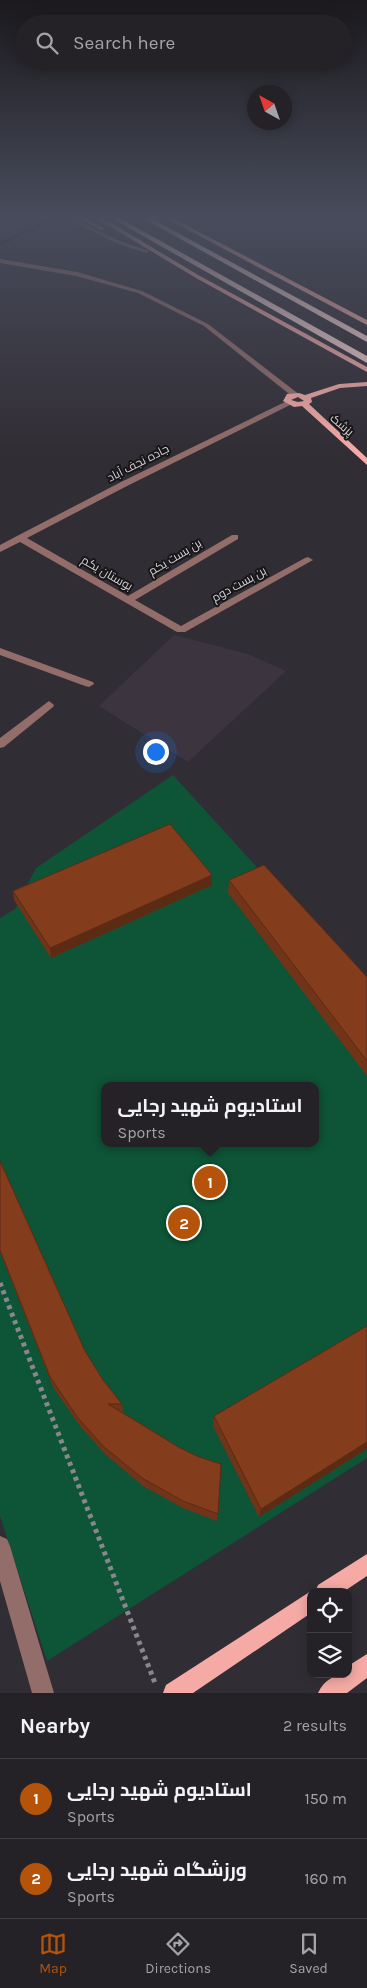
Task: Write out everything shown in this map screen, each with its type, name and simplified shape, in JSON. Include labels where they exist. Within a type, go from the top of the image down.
[{"type":"highway","points":[[250,294],[367,360]]},
{"type":"highway","points":[[285,294],[367,339]]},
{"type":"main road","points":[[231,294],[367,370]]},
{"type":"main road","points":[[312,294],[367,323]]},
{"type":"main road","points":[[323,346],[347,365],[347,374],[338,386]]},
{"type":"main road","points":[[304,401],[296,395],[288,398],[287,401],[290,404],[304,401],[338,386],[367,384]]},
{"type":"main road","name":"پزشک","points":[[304,401],[367,462]]},
{"type":"main road","points":[[331,1588],[367,1564]]},
{"type":"main road","points":[[174,1693],[307,1605]]},
{"type":"main road","points":[[329,1693],[367,1665]]},
{"type":"street","points":[[144,294],[206,325],[296,395]]},
{"type":"street","name":"جاده نجف آباد","points":[[0,549],[124,484],[290,404]]},
{"type":"street","name":"بن بست یکم","points":[[128,600],[235,537]]},
{"type":"street","name":"بوستان یکم","points":[[20,538],[181,630]]},
{"type":"street","name":"بن بست دوم","points":[[181,630],[308,560]]},
{"type":"street","points":[[0,651],[88,684]]},
{"type":"street","points":[[0,744],[49,705]]},
{"type":"street","points":[[0,1546],[43,1693]]},
{"type":"path","points":[[0,1283],[159,1693]]},
{"type":"shaded area","points":[[174,635],[248,654],[286,671],[188,762],[99,706]]},
{"type":"green space","points":[[173,775],[367,988],[367,1458],[47,1661],[0,1516],[0,918],[15,909],[36,868]]},
{"type":"building","points":[[170,824],[212,875],[50,948],[13,891]]},
{"type":"building","points":[[264,865],[367,977],[367,1061],[229,880]]},
{"type":"building","points":[[0,1161],[85,1351],[103,1380],[122,1404],[108,1404],[180,1448],[221,1464],[218,1514],[183,1501],[142,1478],[103,1446],[78,1418],[50,1377],[0,1250]]},
{"type":"building","points":[[367,1326],[367,1442],[261,1509],[214,1416]]},
{"type":"place","name":"استادیوم شهید رجایی","points":[[210,1182]]},
{"type":"place","name":"ورزشگاه شهید رجایی","points":[[184,1223]]}]
